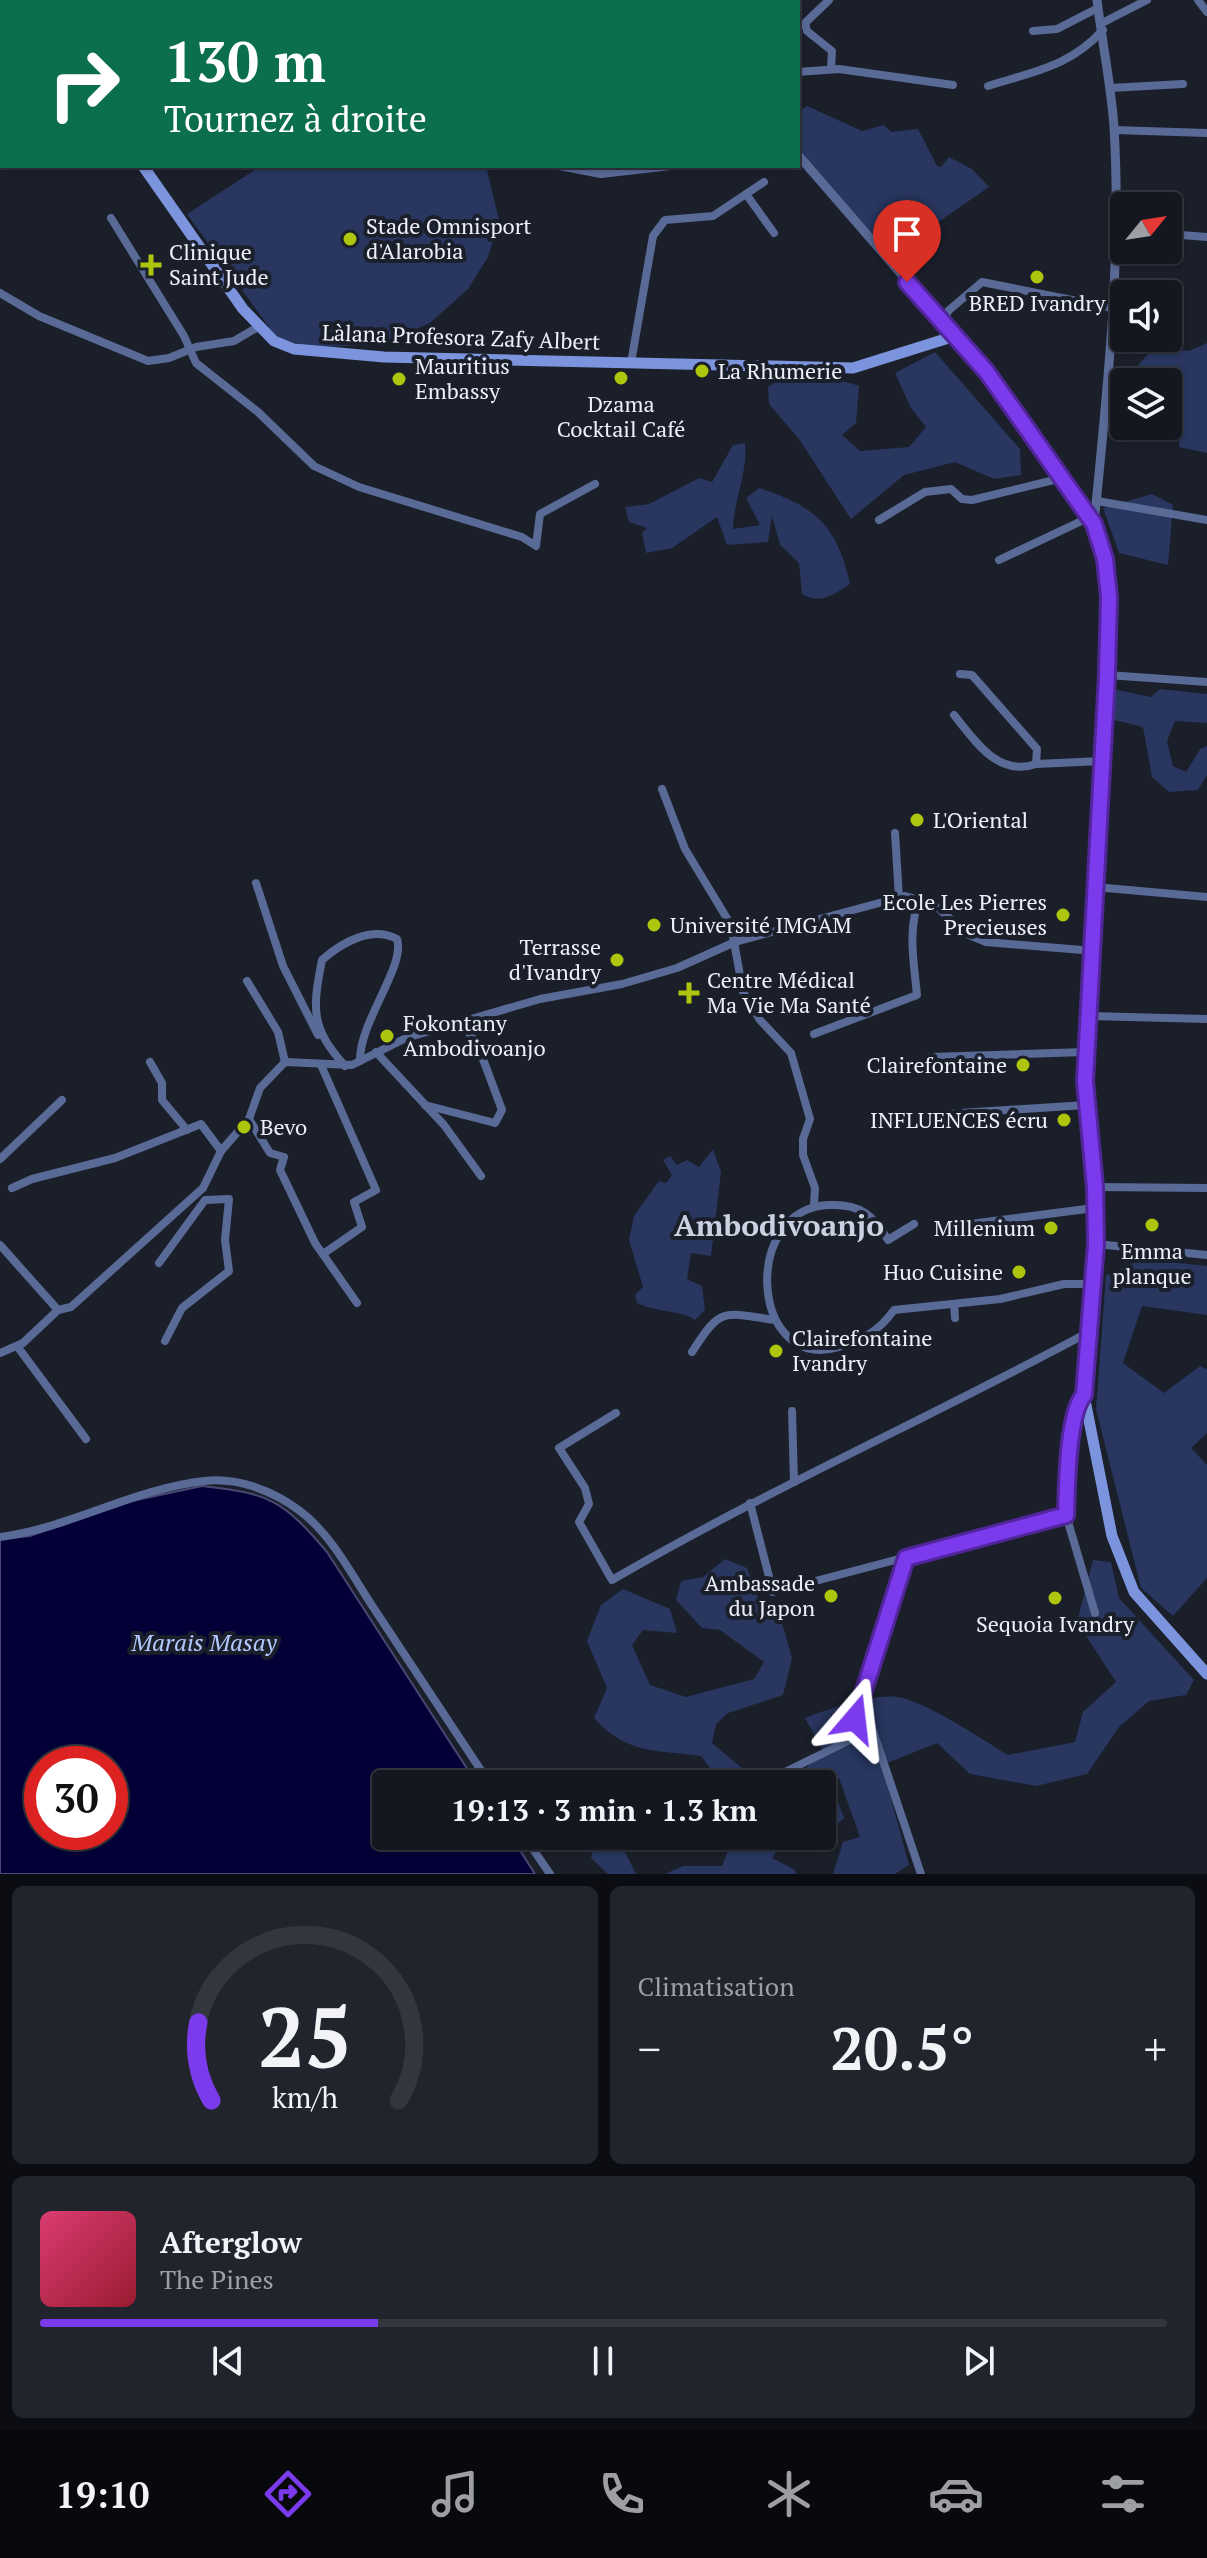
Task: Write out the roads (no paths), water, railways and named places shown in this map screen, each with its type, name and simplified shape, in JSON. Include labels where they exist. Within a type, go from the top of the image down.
[{"type":"main road","name":"Làlana Profesora Zafy Albert","points":[[145,168],[258,327],[274,341],[294,349],[333,355],[853,368],[955,336]]},
{"type":"main road","points":[[955,336],[986,371],[1092,520],[1105,559],[1109,597],[1107,675],[1094,887],[1094,951],[1085,1052],[1096,1244],[1084,1395],[1112,1536],[1134,1592],[1207,1674]]},
{"type":"street","points":[[829,0],[805,23],[807,31],[832,51],[831,69]]},
{"type":"street","points":[[988,86],[1069,60],[1083,51],[1103,27],[1147,0]]},
{"type":"street","points":[[1198,0],[1207,12]]},
{"type":"street","points":[[1033,31],[1057,29],[1098,4],[1110,88],[1117,192]]},
{"type":"street","points":[[800,72],[831,69],[953,85]]},
{"type":"street","points":[[1110,88],[1183,84]]},
{"type":"street","points":[[1114,130],[1207,133]]},
{"type":"street","points":[[800,157],[955,336]]},
{"type":"street","points":[[570,168],[601,174],[654,168]]},
{"type":"street","points":[[631,363],[653,236],[665,220],[713,216],[764,182]]},
{"type":"street","points":[[746,194],[774,233]]},
{"type":"street","points":[[111,218],[184,336],[196,363],[258,412],[314,466],[359,487],[522,537],[536,546],[540,514],[595,484]]},
{"type":"street","points":[[1182,235],[1207,237]]},
{"type":"street","points":[[955,336],[946,317],[948,311],[982,282],[1110,308]]},
{"type":"street","points":[[0,293],[39,316],[148,361],[234,341],[258,327]]},
{"type":"street","points":[[999,560],[1092,520],[1097,501],[1110,334]]},
{"type":"street","points":[[879,520],[925,492],[951,489],[962,499],[972,500],[1062,478]]},
{"type":"street","points":[[1097,501],[1207,520]]},
{"type":"street","points":[[960,674],[972,675],[1037,749],[1036,764]]},
{"type":"street","points":[[1107,675],[1207,682]]},
{"type":"street","points":[[954,715],[997,762],[1020,769],[1036,764],[1101,761]]},
{"type":"street","points":[[662,789],[685,849],[720,902],[735,942],[743,992],[760,1020],[791,1053],[810,1119],[803,1139],[803,1155],[815,1188],[814,1206]]},
{"type":"street","points":[[895,833],[899,898]]},
{"type":"street","points":[[256,883],[283,966],[321,1039],[345,1066]]},
{"type":"street","points":[[1094,887],[1207,897]]},
{"type":"street","points":[[285,1062],[345,1066],[406,1038],[554,996],[622,984],[677,968],[735,942],[899,898],[920,898],[932,903],[969,935],[986,942],[1094,951]]},
{"type":"street","points":[[814,1034],[917,995],[912,937],[920,898]]},
{"type":"street","points":[[321,1039],[315,997],[322,960],[346,942],[371,935],[397,939],[400,954],[367,1025],[360,1045],[360,1061]]},
{"type":"street","points":[[247,981],[278,1032],[285,1062]]},
{"type":"street","points":[[1089,1016],[1207,1019]]},
{"type":"street","points":[[425,1105],[495,1123],[502,1110],[477,1043],[461,1023]]},
{"type":"street","points":[[376,1052],[425,1105],[481,1176]]},
{"type":"street","points":[[930,1057],[1085,1052]]},
{"type":"street","points":[[150,1062],[162,1083],[162,1100],[187,1130]]},
{"type":"street","points":[[0,1353],[17,1346],[58,1310],[71,1307],[203,1188],[221,1151],[249,1119],[260,1088],[285,1062]]},
{"type":"street","points":[[321,1065],[376,1190],[354,1202],[362,1227],[323,1254]]},
{"type":"street","points":[[0,1159],[62,1100]]},
{"type":"street","points":[[929,1115],[1086,1105]]},
{"type":"street","points":[[249,1119],[270,1153],[284,1157],[280,1170],[323,1254],[357,1303]]},
{"type":"street","points":[[12,1188],[32,1179],[115,1158],[201,1124],[221,1151]]},
{"type":"street","points":[[1095,1187],[1207,1188]]},
{"type":"street","points":[[159,1263],[205,1200],[203,1188]]},
{"type":"street","points":[[165,1341],[182,1308],[229,1271],[225,1240],[229,1199],[205,1200]]},
{"type":"street","points":[[914,1224],[888,1240],[870,1213],[844,1205],[814,1206],[789,1221],[775,1238],[766,1281],[775,1320],[797,1344],[809,1350],[826,1350],[858,1341],[881,1328],[894,1310],[1000,1299],[1064,1284],[1093,1284]]},
{"type":"street","points":[[948,1227],[1094,1208]]},
{"type":"street","points":[[1096,1244],[1207,1255]]},
{"type":"street","points":[[0,1245],[58,1310]]},
{"type":"street","points":[[954,1304],[955,1318]]},
{"type":"street","points":[[692,1352],[712,1321],[726,1313],[775,1320]]},
{"type":"street","points":[[616,1413],[559,1448],[585,1488],[589,1504],[579,1522],[612,1580],[750,1503],[994,1384],[1089,1332]]},
{"type":"street","points":[[17,1346],[86,1439]]},
{"type":"street","points":[[1084,1395],[1078,1401],[1066,1515],[1095,1613]]},
{"type":"street","points":[[792,1411],[794,1482]]},
{"type":"street","points":[[0,1537],[31,1533],[131,1497],[206,1480],[248,1485],[277,1495],[303,1513],[337,1551],[481,1770]]},
{"type":"street","points":[[750,1503],[773,1592]]},
{"type":"street","points":[[789,1588],[1066,1515]]},
{"type":"street","points":[[789,1770],[848,1741],[906,1558]]},
{"type":"street","points":[[862,1697],[921,1874]]},
{"type":"street","points":[[534,1850],[550,1874]]},
{"type":"water","name":"Marais Masay","points":[[202,1486],[259,1496],[286,1510],[327,1552],[468,1770],[372,1770],[372,1850],[520,1850],[535,1874],[0,1874],[0,1539],[30,1536],[127,1502]]},
{"type":"place","name":"Stade Omnisport d'Alarobia","points":[[350,239]]},
{"type":"place","name":"Clinique Saint Jude","points":[[151,265]]},
{"type":"place","name":"BRED Ivandry","points":[[1037,277]]},
{"type":"place","name":"La Rhumerie","points":[[702,371]]},
{"type":"place","name":"Dzama Cocktail Café","points":[[621,378]]},
{"type":"place","name":"Mauritius Embassy","points":[[399,379]]},
{"type":"place","name":"L'Oriental","points":[[917,820]]},
{"type":"place","name":"Ecole Les Pierres Precieuses","points":[[1063,915]]},
{"type":"place","name":"Université IMGAM","points":[[654,925]]},
{"type":"place","name":"Terrasse d'Ivandry","points":[[617,960]]},
{"type":"place","name":"Centre Médical Ma Vie Ma Santé","points":[[689,993]]},
{"type":"place","name":"Fokontany Ambodivoanjo","points":[[387,1036]]},
{"type":"place","name":"Clairefontaine","points":[[1023,1065]]},
{"type":"place","name":"INFLUENCES écru","points":[[1064,1120]]},
{"type":"place","name":"Bevo","points":[[244,1127]]},
{"type":"place","name":"Emma planque","points":[[1152,1225]]},
{"type":"place","name":"Millenium","points":[[1051,1228]]},
{"type":"place","name":"Huo Cuisine","points":[[1019,1272]]},
{"type":"place","name":"Clairefontaine Ivandry","points":[[776,1351]]},
{"type":"place","name":"Ambassade du Japon","points":[[831,1596]]},
{"type":"place","name":"Sequoia Ivandry","points":[[1055,1598]]},
{"type":"district","name":"Ambodivoanjo","points":[[779,1226]]}]
